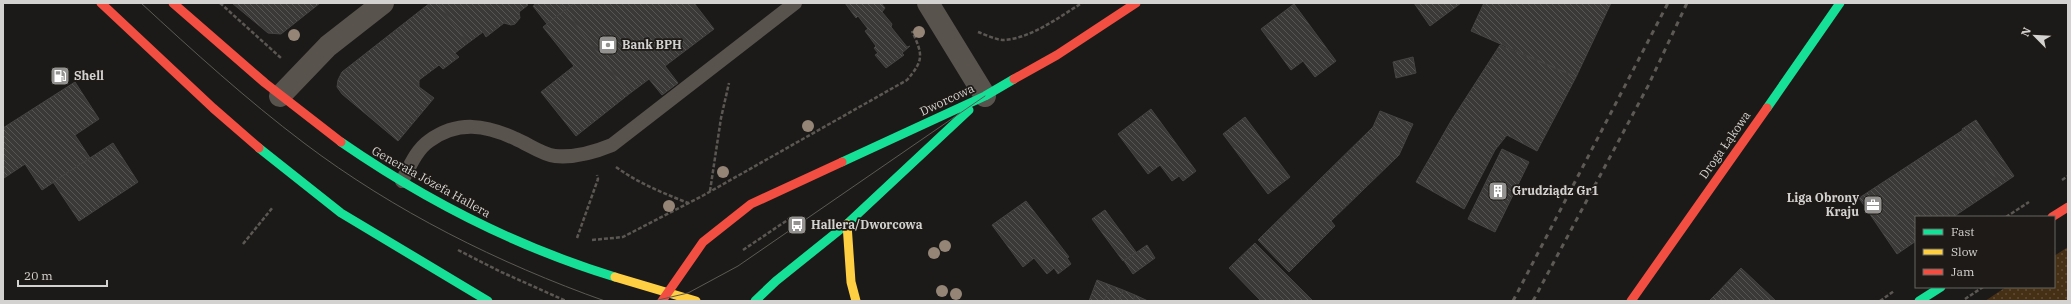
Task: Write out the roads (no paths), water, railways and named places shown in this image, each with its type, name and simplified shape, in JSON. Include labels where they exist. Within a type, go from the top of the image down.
[{"type":"main road","points":[[101,3],[213,108],[266,154],[341,213],[488,301]]},
{"type":"main road","name":"Generała Józefa Hallera","points":[[172,3],[280,96],[362,156],[402,181],[471,220],[539,251],[621,281],[696,301]]},
{"type":"main road","points":[[984,96],[1057,56],[1136,3]]},
{"type":"main road","name":"Droga Łąkowa","points":[[1631,301],[1840,3]]},
{"type":"main road","name":"Dworcowa","points":[[755,301],[847,224],[984,96]]},
{"type":"main road","name":"Dworcowa","points":[[662,301],[703,242],[751,204],[984,96]]},
{"type":"main road","points":[[2054,216],[2068,207]]},
{"type":"main road","points":[[847,224],[851,282],[856,301]]},
{"type":"main road","points":[[1919,301],[1939,288]]},
{"type":"street","points":[[280,96],[328,46],[383,3]]},
{"type":"street","points":[[928,3],[984,96]]},
{"type":"lane","points":[[402,181],[414,158],[429,141],[451,130],[471,126],[492,129],[554,156],[595,152],[618,141],[795,3]]},
{"type":"tram line","points":[[141,3],[200,57],[262,110],[338,168],[411,213],[486,252],[525,270],[605,301]]},
{"type":"tram line","points":[[654,301],[688,293],[738,266],[985,96]]},
{"type":"railway","points":[[1513,301],[1668,3]]},
{"type":"railway","points":[[1533,301],[1648,86],[1687,3]]},
{"type":"place","name":"Bank BPH","points":[[608,45]]},
{"type":"place","name":"Shell","points":[[60,76]]},
{"type":"place","name":"Grudziądz Gr1","points":[[1498,191]]},
{"type":"place","name":"Liga Obrony Kraju","points":[[1873,205]]},
{"type":"place","name":"Hallera/Dworcowa","points":[[797,225]]}]
